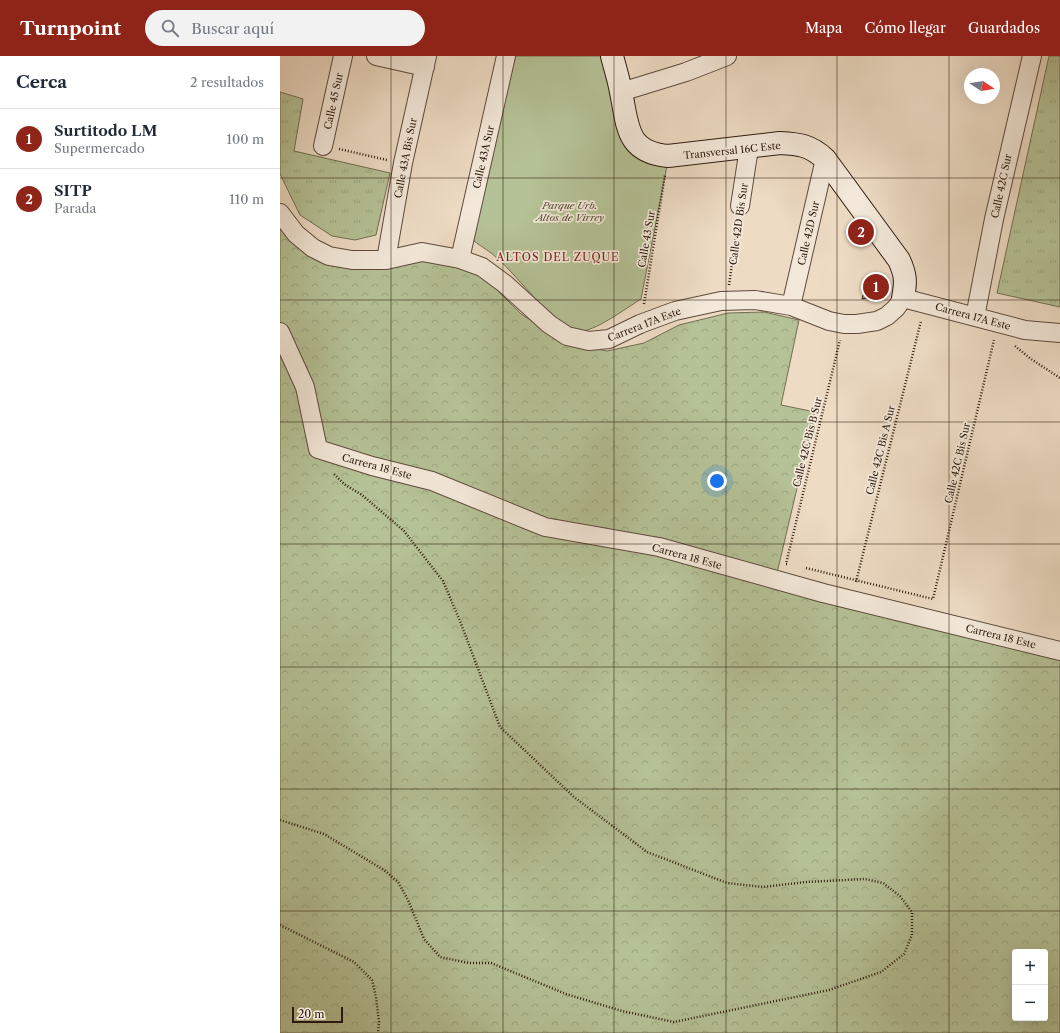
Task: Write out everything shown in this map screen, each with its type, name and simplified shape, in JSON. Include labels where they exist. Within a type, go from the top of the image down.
[{"type":"street","name":"Calle 45 Sur","points":[[323,146],[343,56]]},
{"type":"street","points":[[376,56],[426,62]]},
{"type":"street","name":"Calle 43A Sur","points":[[460,259],[506,56]]},
{"type":"street","name":"Transversal 16C Este","points":[[612,56],[621,92],[626,121],[636,143],[647,152],[668,156],[749,148],[780,143],[809,147],[817,152],[825,159],[899,260],[905,273],[906,282],[903,298]]},
{"type":"street","points":[[621,92],[686,72],[727,56]]},
{"type":"street","name":"Calle 42C Sur","points":[[975,317],[1000,190],[1032,56]]},
{"type":"street","name":"Calle 43A Bis Sur","points":[[386,260],[403,163],[426,62]]},
{"type":"street","name":"Calle 42D Bis Sur","points":[[740,206],[749,148]]},
{"type":"street","name":"Calle 42D Sur","points":[[791,306],[825,159]]},
{"type":"street","name":"Carrera 17A Este","points":[[280,213],[296,234],[313,248],[329,256],[352,260],[386,260],[422,252],[460,259],[482,267],[505,284],[549,324],[567,336],[589,341],[609,339],[640,324],[675,311],[727,300],[755,300],[791,306],[829,321],[844,324],[856,324],[877,321],[887,316],[896,308],[903,298],[1025,330],[1054,333],[1060,332]]},
{"type":"street","points":[[280,332],[305,387],[318,449]]},
{"type":"street","name":"Carrera 18 Este","points":[[318,449],[372,466],[432,481],[545,527],[659,547],[823,593],[1060,650]]},
{"type":"path","points":[[323,146],[403,163]]},
{"type":"path","name":"Calle 43 Sur","points":[[640,324],[668,156]]},
{"type":"path","name":"Calle 42D Bis Sur","points":[[727,300],[740,206]]},
{"type":"path","name":"Calle 42C Bis A Sur","points":[[851,600],[925,304]]},
{"type":"path","name":"Calle 42C Bis B Sur","points":[[794,565],[786,564],[844,324]]},
{"type":"path","name":"Calle 42C Bis Sur","points":[[856,580],[933,599],[994,339]]},
{"type":"path","points":[[280,820],[324,834],[384,870],[398,882],[408,900],[424,939],[440,957],[469,963],[491,963],[566,994],[622,1011],[674,1022],[829,990],[881,972],[904,954],[912,935],[912,912],[900,896],[883,883],[865,879],[806,882],[763,887],[727,883],[647,852],[574,797],[500,727],[460,621],[443,581],[404,531],[362,496],[344,484],[328,467],[318,449]]},
{"type":"path","points":[[802,567],[856,580]]},
{"type":"path","points":[[280,925],[354,962],[372,980],[379,1022],[378,1033]]},
{"type":"green space","name":"Parque Urb. Altos de Virrey","points":[[512,56],[605,56],[614,99],[667,166],[641,299],[601,324],[585,331],[570,328],[559,321],[548,312],[498,259],[474,241],[473,236]]},
{"type":"green space","points":[[1049,56],[1060,56],[1060,307],[997,293]]},
{"type":"green space","points":[[280,92],[303,99],[294,151],[390,173],[376,235],[355,240],[332,236],[300,215],[280,174]]},
{"type":"green space","points":[[280,226],[320,258],[439,259],[479,272],[521,314],[565,342],[607,351],[644,343],[679,325],[728,313],[764,312],[799,320],[781,405],[815,412],[777,573],[1060,645],[1060,1033],[280,1033]]},
{"type":"building","points":[[868,278],[887,282],[884,294],[862,299]]},
{"type":"place","name":"SITP","points":[[861,232]]},
{"type":"place","name":"Surtitodo LM","points":[[876,287]]},
{"type":"district","name":"ALTOS DEL ZUQUE","points":[[558,257]]}]
